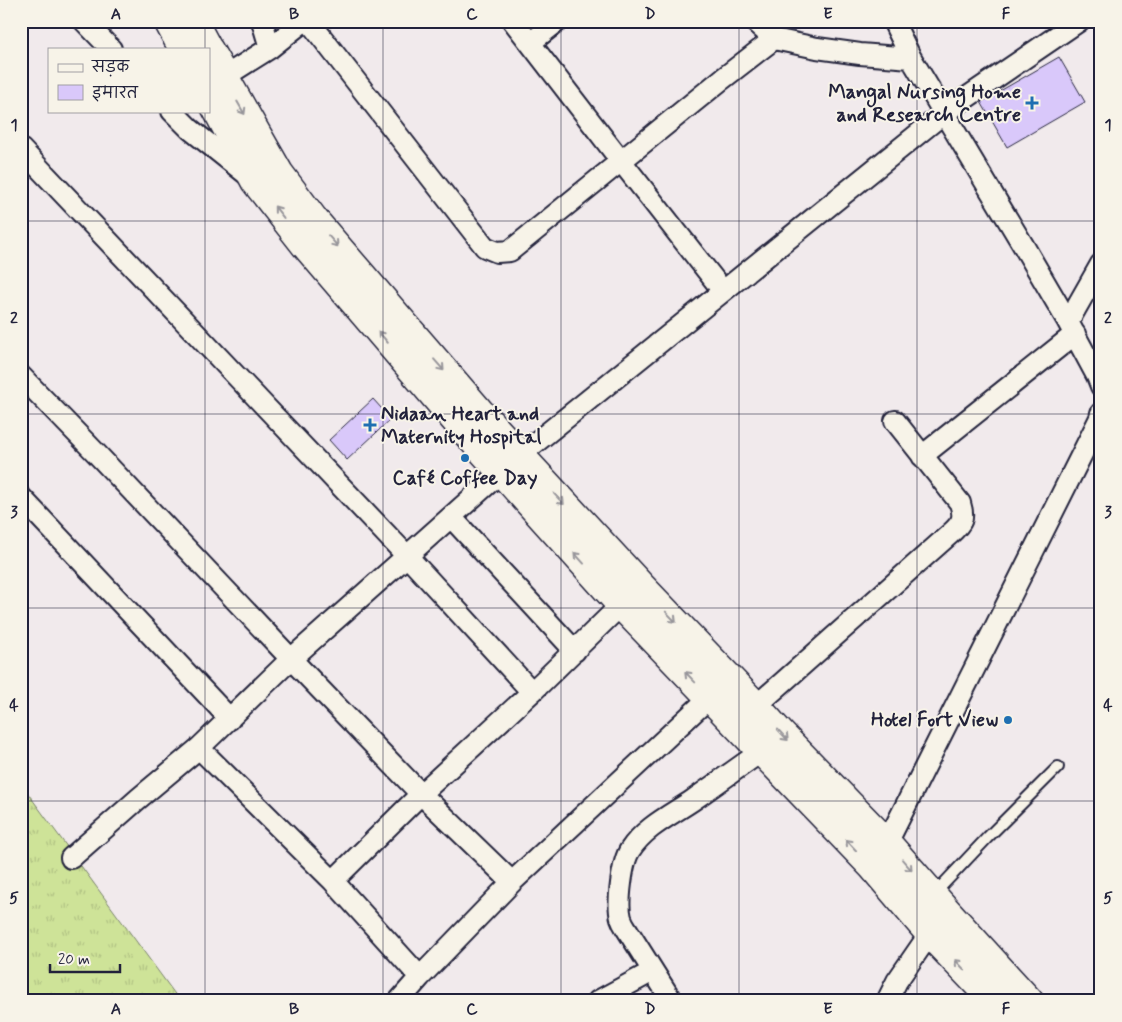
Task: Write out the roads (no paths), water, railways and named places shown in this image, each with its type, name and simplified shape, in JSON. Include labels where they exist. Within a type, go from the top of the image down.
[{"type":"main road","points":[[168,21],[182,48]]},
{"type":"main road","points":[[193,21],[207,48]]},
{"type":"main road","points":[[210,61],[214,84],[267,177],[315,221],[479,411],[510,464],[621,605],[872,866],[929,933],[994,1001]]},
{"type":"main road","points":[[510,464],[641,586],[781,734],[888,843],[1029,1001]]},
{"type":"street","points":[[84,21],[110,48]]},
{"type":"street","points":[[262,21],[270,48]]},
{"type":"street","points":[[214,84],[270,48],[304,21]]},
{"type":"street","points":[[309,21],[485,247],[497,252],[510,251],[720,80],[774,39]]},
{"type":"street","points":[[513,21],[723,291]]},
{"type":"street","points":[[530,43],[558,21]]},
{"type":"street","points":[[754,21],[774,39],[860,54],[911,58]]},
{"type":"street","points":[[893,21],[911,58],[1023,245],[1071,328],[1101,386]]},
{"type":"street","points":[[71,858],[198,748],[291,659],[510,464],[944,113],[1079,21]]},
{"type":"street","points":[[173,112],[190,130],[267,177]]},
{"type":"street","points":[[21,149],[407,556],[532,692]]},
{"type":"street","points":[[922,456],[1071,328],[1101,264]]},
{"type":"street","points":[[21,376],[421,794],[512,882]]},
{"type":"street","points":[[888,843],[1101,413]]},
{"type":"street","points":[[756,706],[960,524],[964,514],[960,503],[895,422]]},
{"type":"street","points":[[21,497],[230,719]]},
{"type":"street","points":[[450,517],[575,651]]},
{"type":"street","points":[[333,881],[421,794],[532,692],[621,605]]},
{"type":"street","points":[[399,1001],[512,882],[710,698]]},
{"type":"street","points":[[198,748],[333,881],[420,977]]},
{"type":"street","points":[[672,1001],[621,918],[620,905],[624,860],[639,838],[762,751]]},
{"type":"street","points":[[887,1001],[897,981],[929,933],[940,902]]},
{"type":"street","points":[[598,1001],[653,971]]},
{"type":"lane","points":[[940,902],[987,838],[1058,767]]},
{"type":"place","name":"Mangal Nursing Home and Research Centre","points":[[1032,103]]},
{"type":"place","name":"Nidaan Heart and Maternity Hospital","points":[[370,425]]},
{"type":"place","name":"Café Coffee Day","points":[[465,458]]},
{"type":"place","name":"Hotel Fort View","points":[[1008,720]]}]
